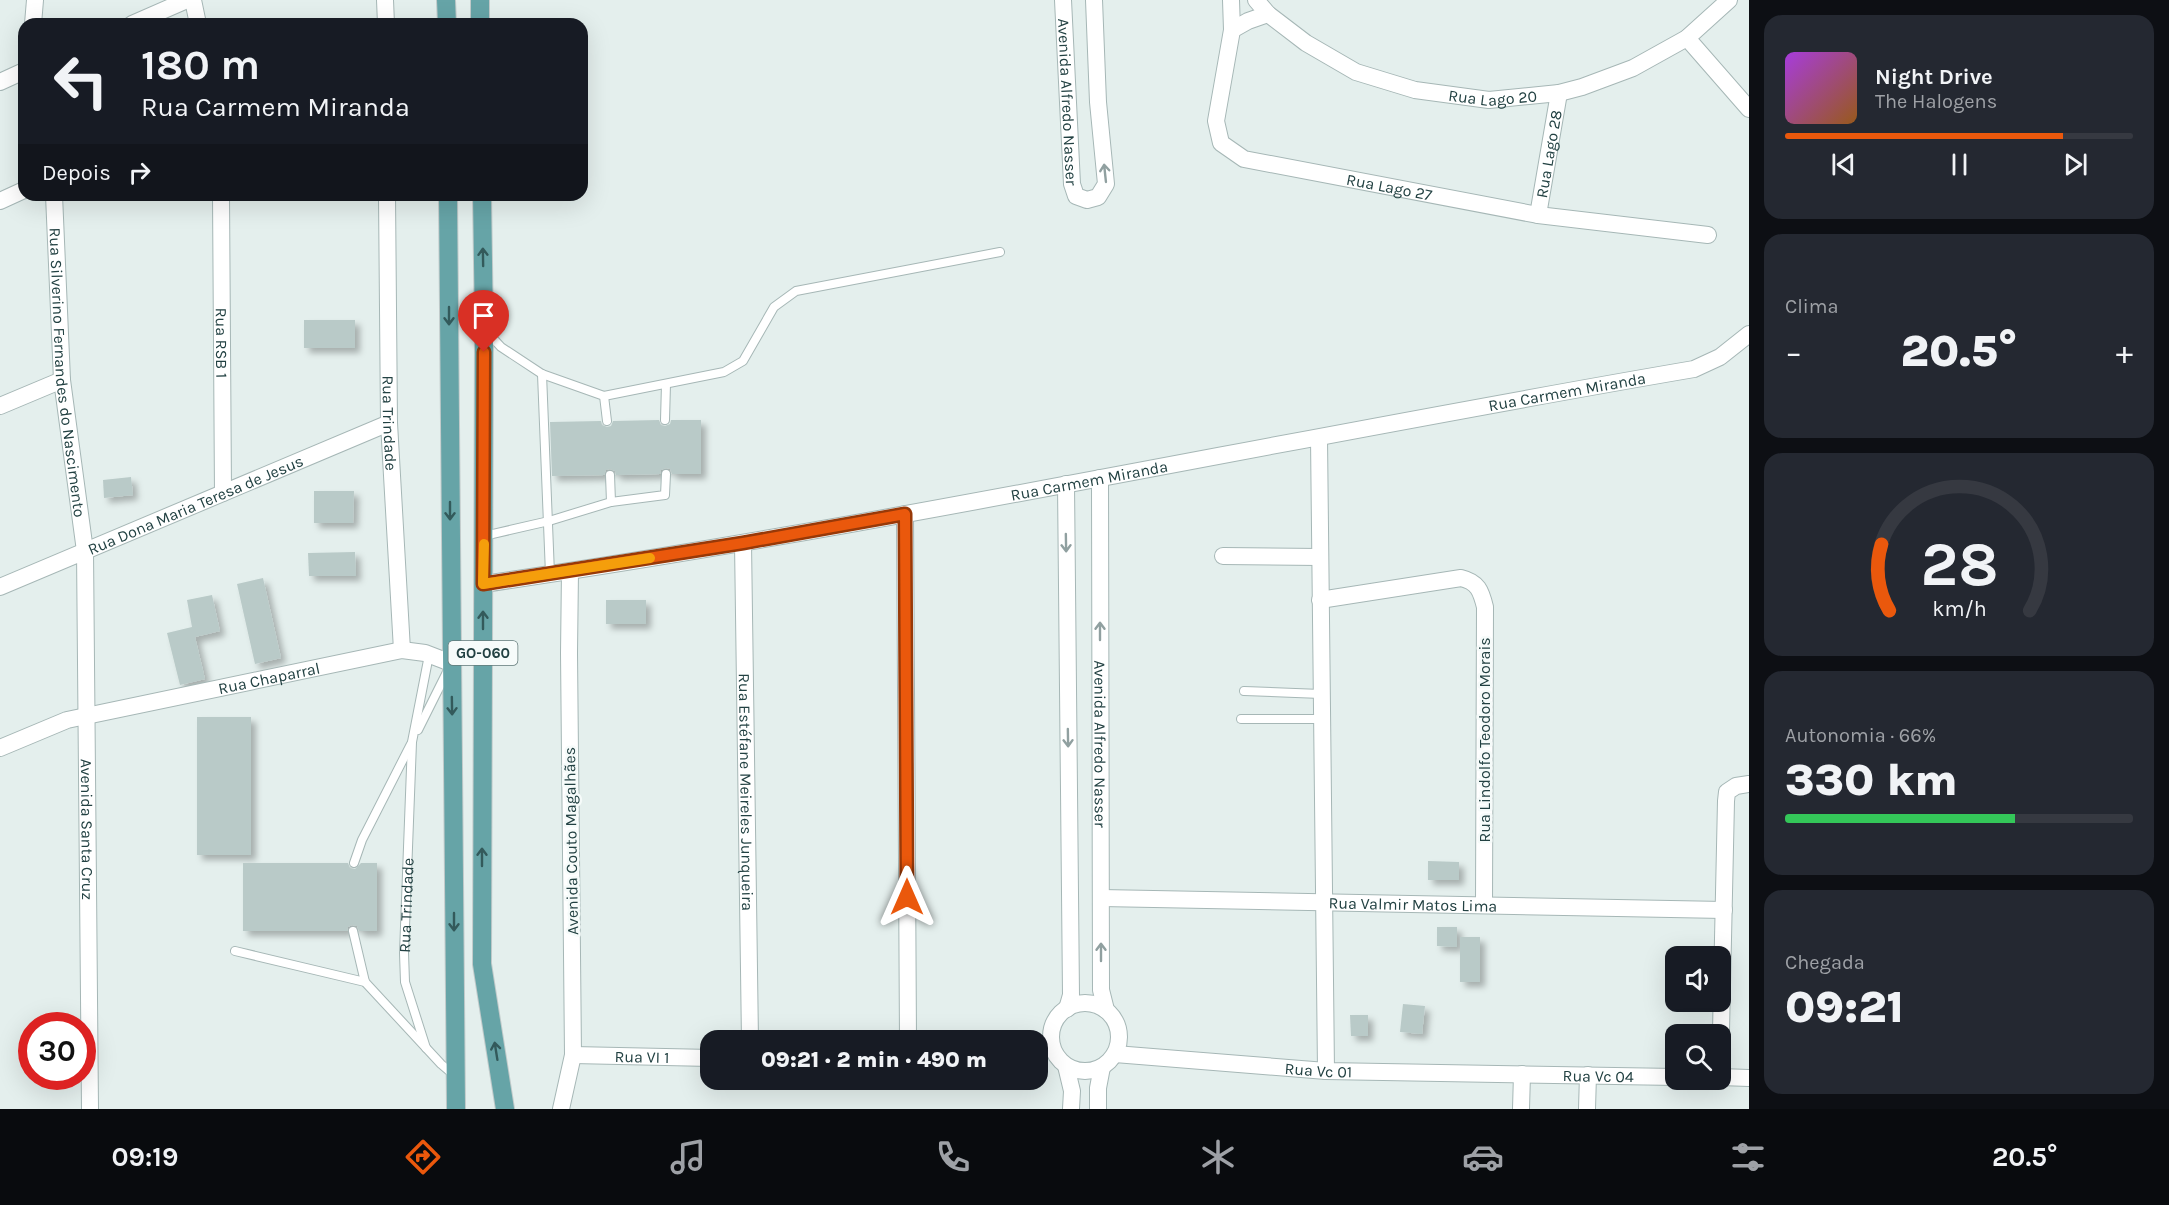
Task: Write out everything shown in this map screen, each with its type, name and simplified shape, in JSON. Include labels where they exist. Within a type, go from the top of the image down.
[{"type":"main road","points":[[446,0],[447,18]]},
{"type":"main road","points":[[480,0],[480,18]]},
{"type":"main road","name":"GO-060","points":[[448,201],[456,1109]]},
{"type":"main road","name":"GO-060","points":[[482,201],[484,536],[482,964],[505,1109]]},
{"type":"street","points":[[33,18],[34,0]]},
{"type":"street","points":[[146,18],[186,0]]},
{"type":"street","points":[[193,0],[197,18]]},
{"type":"street","points":[[385,0],[386,18]]},
{"type":"street","name":"Avenida Alfredo Nasser","points":[[1064,0],[1072,184],[1076,196],[1087,200],[1098,197],[1106,184],[1098,102],[1094,0]]},
{"type":"street","name":"Rua Lago 27","points":[[1231,0],[1232,30],[1216,121],[1221,143],[1244,159],[1539,215],[1708,235]]},
{"type":"street","name":"Rua Lago 20","points":[[1256,0],[1268,14],[1306,43],[1356,72],[1415,90],[1488,100],[1559,93],[1633,68],[1687,38],[1729,0]]},
{"type":"street","points":[[1232,30],[1268,14]]},
{"type":"street","points":[[1687,38],[1749,109]]},
{"type":"street","points":[[0,82],[18,74]]},
{"type":"street","name":"Rua Lago 28","points":[[1539,215],[1559,93]]},
{"type":"street","points":[[0,201],[18,193]]},
{"type":"street","name":"Rua Silverino Fernandes do Nascimento","points":[[54,201],[62,380],[86,551]]},
{"type":"street","name":"Rua RSB 1","points":[[221,201],[223,493]]},
{"type":"street","name":"Rua Trindade","points":[[387,201],[389,423],[402,650]]},
{"type":"street","name":"Rua Carmem Miranda","points":[[483,584],[743,543],[1319,438],[1486,404],[1694,369],[1720,357],[1746,337]]},
{"type":"street","points":[[0,406],[62,380]]},
{"type":"street","name":"Rua Dona Maria Teresa de Jesus","points":[[0,587],[389,423]]},
{"type":"street","points":[[1319,438],[1326,1071]]},
{"type":"street","name":"Avenida Alfredo Nasser","points":[[1100,478],[1101,990],[1106,1010]]},
{"type":"street","name":"Avenida Alfredo Nasser","points":[[1066,484],[1071,983],[1071,995],[1067,1009]]},
{"type":"street","points":[[905,514],[908,1030]]},
{"type":"street","name":"Rua Estéfane Meireles Junqueira","points":[[743,543],[750,1030]]},
{"type":"street","name":"Avenida Santa Cruz","points":[[86,551],[90,1109]]},
{"type":"street","points":[[1223,556],[1320,557]]},
{"type":"street","name":"Avenida Couto Magalhães","points":[[561,1109],[573,1055],[570,571]]},
{"type":"street","name":"Rua Lindolfo Teodoro Morais","points":[[1320,600],[1461,578],[1477,585],[1485,607],[1484,905]]},
{"type":"street","name":"Rua Chaparral","points":[[0,748],[67,720],[402,650],[429,655],[452,663]]},
{"type":"street","points":[[1721,1024],[1726,801],[1727,792],[1742,785]]},
{"type":"street","name":"Rua Valmir Matos Lima","points":[[1101,898],[1724,910]]},
{"type":"street","points":[[1071,1109],[1072,1091],[1062,1061],[1054,1050],[1051,1034],[1053,1024],[1060,1014],[1080,1003],[1091,1003],[1106,1010],[1114,1018],[1118,1029],[1119,1043],[1114,1054],[1102,1067],[1098,1088],[1098,1109]]},
{"type":"street","name":"Rua Vc 01","points":[[1114,1054],[1326,1071],[1522,1074]]},
{"type":"street","name":"Rua VI 1","points":[[573,1055],[700,1058]]},
{"type":"street","points":[[1048,1058],[1062,1061],[1075,1070],[1087,1071],[1102,1067]]},
{"type":"street","points":[[1521,1109],[1522,1074]]},
{"type":"street","name":"Rua Vc 04","points":[[1522,1074],[1665,1077]]},
{"type":"street","name":"Rua Vc 04","points":[[1587,1109],[1588,1075]]},
{"type":"street","points":[[1731,1077],[1749,1078]]},
{"type":"lane","points":[[484,329],[501,347],[542,374],[604,396],[724,372],[743,361],[774,307],[796,291],[1000,252]]},
{"type":"lane","points":[[542,374],[550,574]]},
{"type":"lane","points":[[665,420],[666,384]]},
{"type":"lane","points":[[604,396],[607,421]]},
{"type":"lane","points":[[484,536],[549,521],[610,502],[665,495],[666,474]]},
{"type":"lane","points":[[610,475],[610,502]]},
{"type":"lane","name":"Rua Trindade","points":[[426,1048],[405,982],[404,953],[412,742],[429,655]]},
{"type":"lane","points":[[354,863],[362,840],[452,663]]},
{"type":"lane","points":[[1244,691],[1321,694]]},
{"type":"lane","points":[[1241,719],[1321,719]]},
{"type":"lane","points":[[353,931],[365,982],[455,1077]]},
{"type":"lane","points":[[235,951],[365,982]]},
{"type":"building","points":[[304,320],[355,320],[355,348],[304,348]]},
{"type":"building","points":[[659,420],[661,425],[665,426],[670,424],[671,420],[701,420],[701,474],[672,474],[670,469],[666,468],[661,470],[660,474],[616,475],[615,471],[610,469],[606,470],[604,475],[552,476],[550,422],[601,421],[602,425],[607,427],[611,426],[613,421]]},
{"type":"building","points":[[131,477],[133,495],[104,498],[103,480]]},
{"type":"building","points":[[314,491],[354,491],[353,523],[314,523]]},
{"type":"building","points":[[355,552],[356,576],[309,576],[308,553]]},
{"type":"building","points":[[263,578],[281,658],[255,664],[237,584]]},
{"type":"building","points":[[212,595],[220,631],[195,637],[205,679],[180,685],[167,633],[192,627],[187,600]]},
{"type":"building","points":[[606,600],[646,600],[646,624],[606,624]]},
{"type":"building","points":[[197,717],[251,717],[251,855],[197,855]]},
{"type":"building","points":[[1428,861],[1459,862],[1459,880],[1428,880]]},
{"type":"building","points":[[243,863],[348,863],[350,868],[355,869],[361,863],[377,863],[377,931],[359,931],[357,926],[352,925],[347,931],[243,931]]},
{"type":"building","points":[[1437,927],[1457,927],[1457,947],[1437,946]]},
{"type":"building","points":[[1460,937],[1480,937],[1480,982],[1460,982]]},
{"type":"building","points":[[1403,1004],[1425,1006],[1422,1034],[1400,1032]]},
{"type":"building","points":[[1350,1015],[1368,1015],[1368,1036],[1351,1036]]},
{"type":"slow traffic","points":[[484,544],[483,584],[650,558]]},
{"type":"route","points":[[484,352],[483,584],[743,543],[905,514],[907,897]]}]
